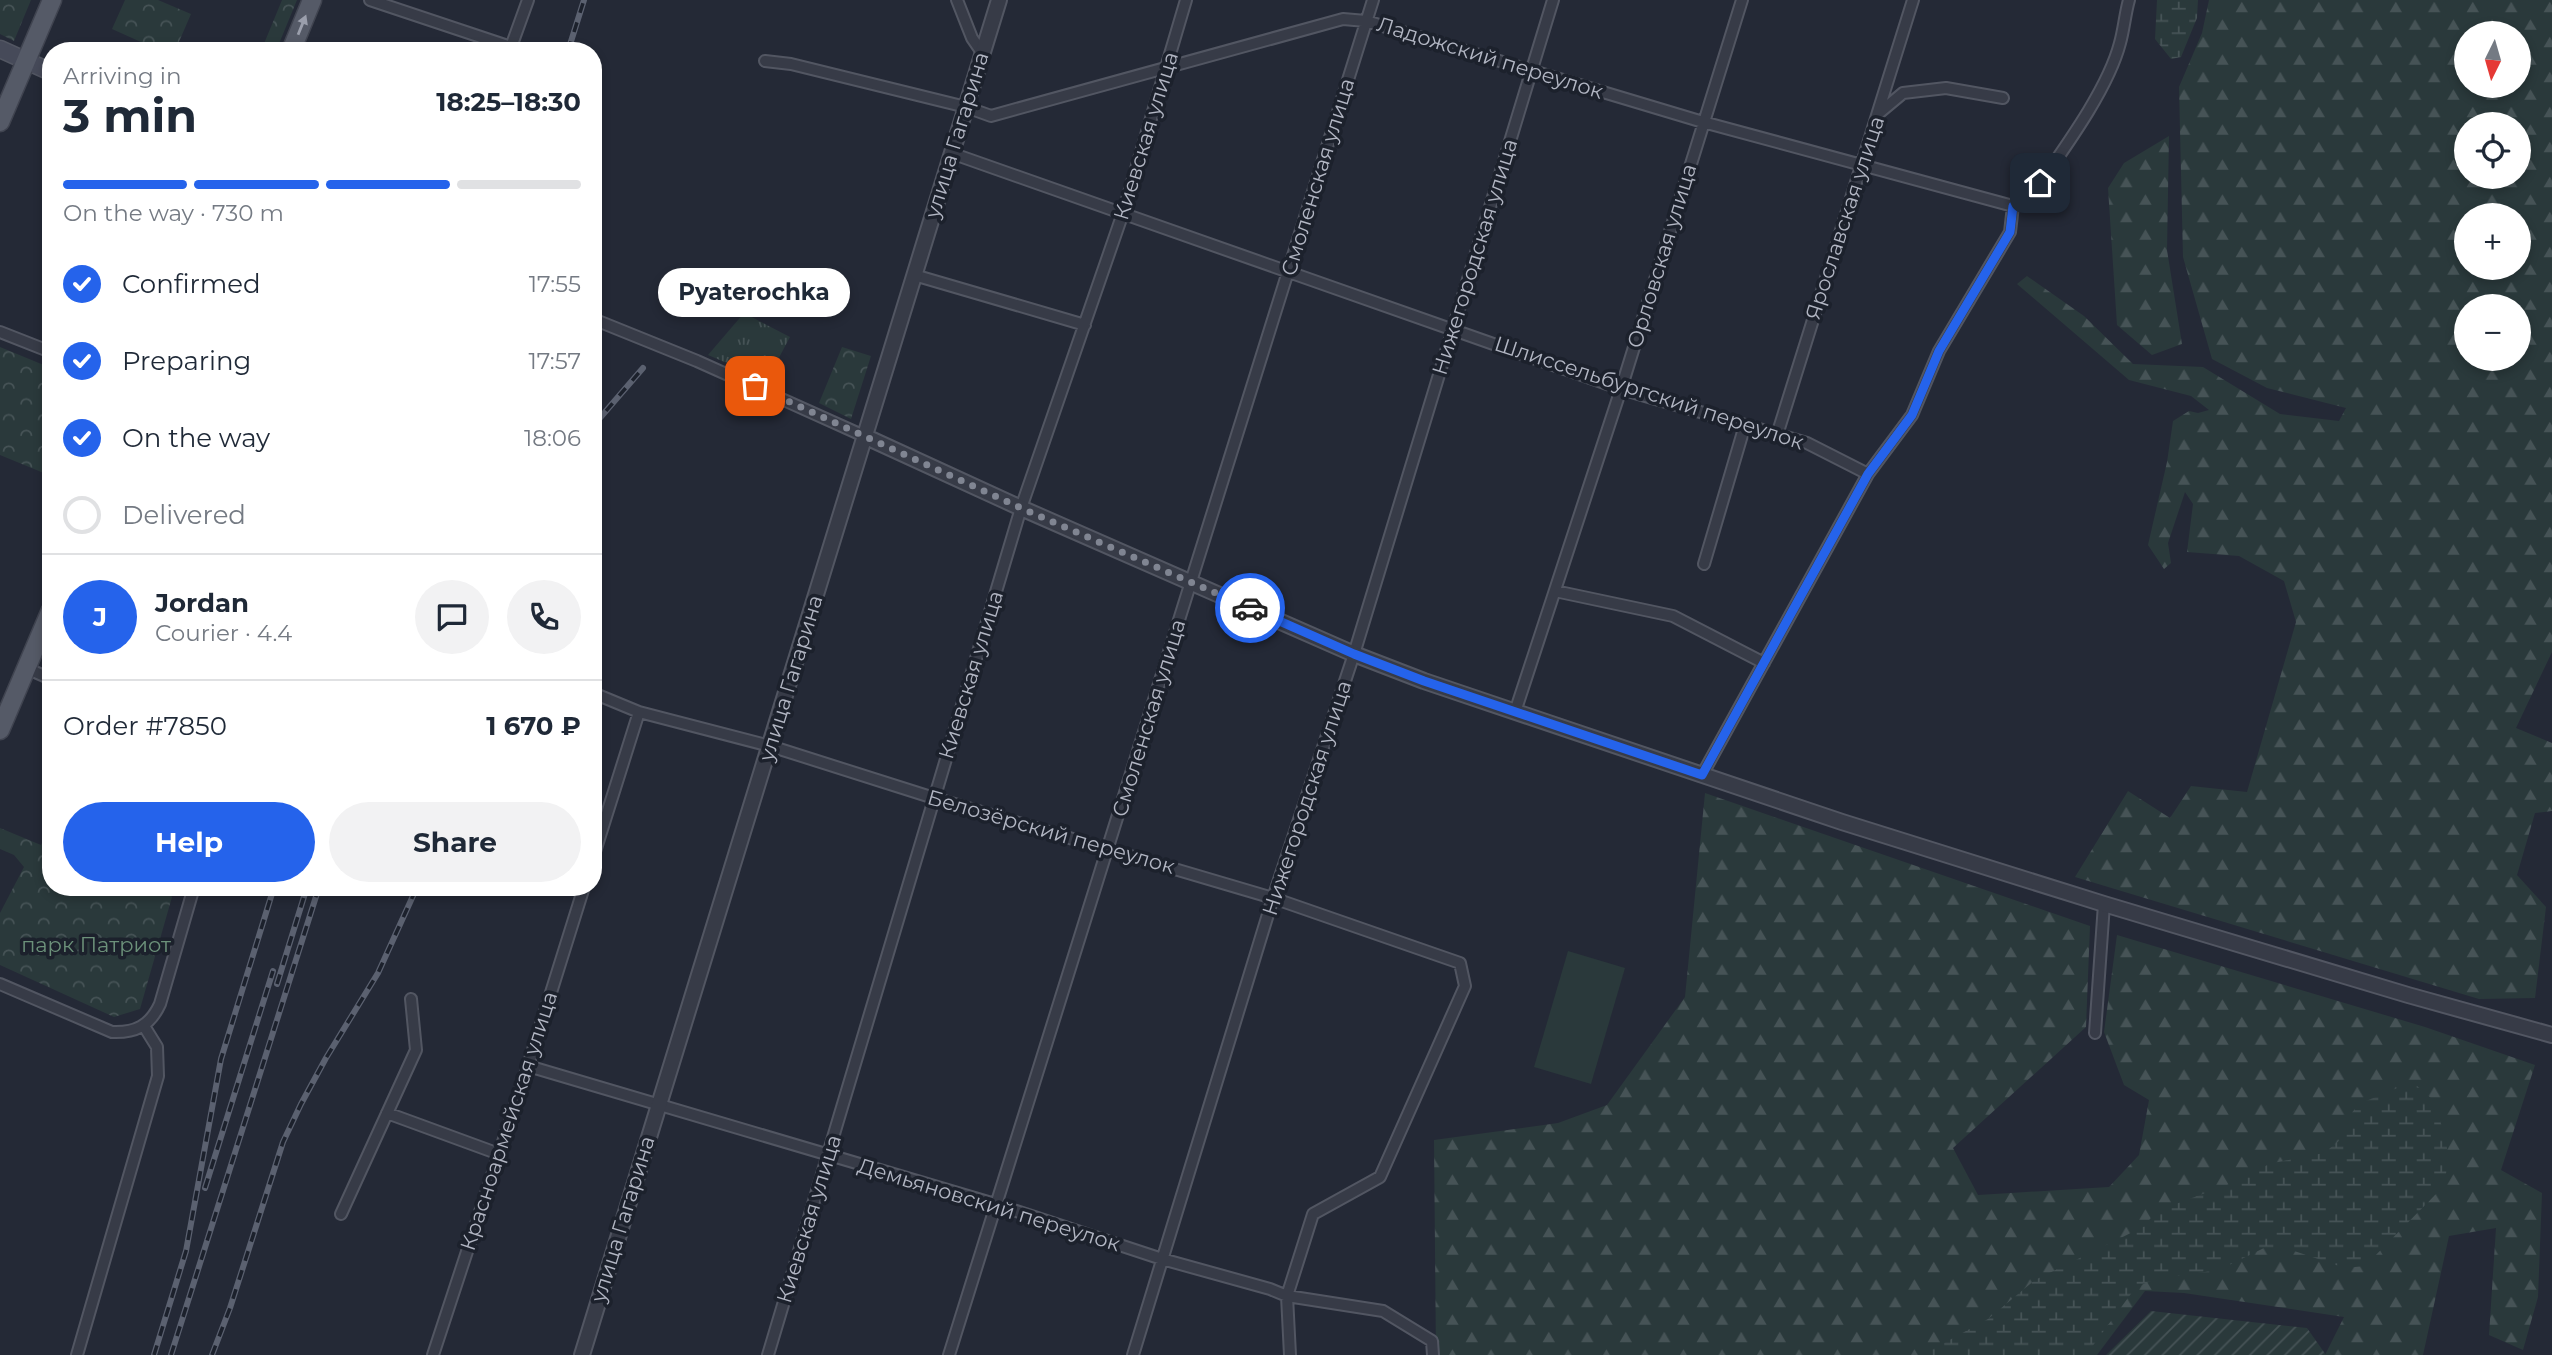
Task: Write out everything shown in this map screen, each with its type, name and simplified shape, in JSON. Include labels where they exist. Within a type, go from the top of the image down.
[{"type":"main road","points":[[0,122],[52,0]]},
{"type":"main road","points":[[295,42],[312,0]]},
{"type":"main road","points":[[0,49],[42,68]]},
{"type":"main road","points":[[0,730],[42,631]]},
{"type":"street","points":[[370,0],[495,42]]},
{"type":"street","points":[[512,42],[528,0]]},
{"type":"street","points":[[957,0],[972,38],[983,54]]},
{"type":"street","name":"улица Гагарина","points":[[582,1355],[999,0]]},
{"type":"street","name":"Киевская улица","points":[[768,1355],[1021,508],[1123,213],[1186,0]]},
{"type":"street","name":"Смоленская улица","points":[[949,1355],[1373,0]]},
{"type":"street","name":"Нижегородская улица","points":[[1133,1355],[1273,898],[1354,654],[1553,0]]},
{"type":"street","name":"Орловская улица","points":[[1515,712],[1621,389],[1742,0]]},
{"type":"street","name":"Ярославская улица","points":[[1777,435],[1913,0]]},
{"type":"street","points":[[1702,775],[1868,474],[1912,415],[1939,351],[2010,232],[2013,206],[2027,202],[2078,126],[2105,79],[2120,44],[2129,0]]},
{"type":"street","name":"Ладожский переулок","points":[[765,61],[791,64],[966,107],[991,116],[1343,19],[1366,21],[1703,122],[2013,206]]},
{"type":"street","points":[[1878,113],[1903,93],[1946,88],[2003,98]]},
{"type":"street","name":"Шлиссельбургский переулок","points":[[951,153],[1621,389],[1807,443],[1868,474]]},
{"type":"street","points":[[914,275],[1085,325]]},
{"type":"street","points":[[602,323],[697,361],[1021,508],[1354,654],[1424,681],[1842,822],[2104,904],[2552,1035]]},
{"type":"street","points":[[0,332],[42,348]]},
{"type":"street","points":[[1704,564],[1745,425]]},
{"type":"street","points":[[1555,591],[1673,616],[1764,663]]},
{"type":"street","points":[[26,668],[42,675]]},
{"type":"street","name":"Белозёрский переулок","points":[[602,697],[639,712],[770,746],[934,798],[1273,898],[1460,963],[1465,986],[1381,1177],[1313,1214],[1287,1296]]},
{"type":"street","points":[[602,829],[639,712]]},
{"type":"street","points":[[0,984],[112,1032],[129,1032],[145,1026],[155,1016],[160,1004],[191,896]]},
{"type":"street","name":"Красноармейская улица","points":[[433,1355],[581,896]]},
{"type":"street","points":[[2095,1033],[2104,904]]},
{"type":"street","points":[[341,1214],[416,1050],[411,999]]},
{"type":"street","points":[[77,1355],[158,1076],[157,1047],[145,1026]]},
{"type":"street","name":"Демьяновский переулок","points":[[528,1066],[995,1204],[1162,1259],[1287,1296],[1383,1311],[1432,1341],[1433,1355]]},
{"type":"street","points":[[387,1113],[499,1154]]},
{"type":"street","points":[[1287,1296],[1290,1355]]},
{"type":"green space","points":[[0,0],[31,0],[14,41],[0,34]]},
{"type":"green space","points":[[125,0],[158,0],[191,14],[179,42],[141,42],[112,29]]},
{"type":"green space","points":[[282,0],[297,0],[280,42],[265,42]]},
{"type":"green space","points":[[2157,0],[2198,0],[2197,18],[2181,57],[2171,59],[2155,39]]},
{"type":"green space","points":[[2209,0],[2552,0],[2552,652],[2516,728],[2552,743],[2552,811],[2535,813],[2517,875],[2546,907],[2535,998],[2479,999],[2075,877],[2128,791],[2170,818],[2191,786],[2247,792],[2296,622],[2284,581],[2239,556],[2187,552],[2193,504],[2185,492],[2168,543],[2171,563],[2164,569],[2148,545],[2167,462],[2173,421],[2189,411],[2198,413],[2209,410],[2191,396],[2129,380],[2017,284],[2027,276],[2084,316],[2133,364],[2203,367],[2280,414],[2339,421],[2346,408],[2267,388],[2212,359],[2183,257],[2179,87],[2202,33]]},
{"type":"green space","points":[[2169,136],[2167,250],[2182,344],[2152,355],[2117,325],[2108,188],[2124,163]]},
{"type":"green space","points":[[744,313],[790,337],[767,380],[708,355]]},
{"type":"green space","points":[[0,347],[42,364],[42,472],[0,455]]},
{"type":"green space","points":[[842,347],[871,356],[851,419],[819,403]]},
{"type":"green space","points":[[1705,793],[2090,926],[2086,1027],[1953,1148],[1978,1195],[2109,1187],[2139,1155],[2149,1100],[2124,1085],[2104,1032],[2117,935],[2425,1027],[2535,1065],[2501,1170],[2542,1193],[2538,1297],[2523,1350],[2489,1335],[2496,1228],[2449,1236],[2423,1355],[2325,1355],[2344,1317],[2184,1293],[2145,1291],[2097,1355],[1436,1355],[1434,1140],[1558,1123],[1607,1105],[1685,997]]},
{"type":"green space","name":"парк Патриот","points":[[0,828],[41,845],[42,843],[42,896],[172,897],[140,1009],[114,1017],[0,965],[0,913],[24,867],[14,855],[0,849]]},
{"type":"green space","points":[[1568,951],[1625,968],[1591,1084],[1534,1067]]},
{"type":"green space","points":[[2417,1086],[2432,1099],[2445,1135],[2448,1155],[2446,1174],[2438,1192],[2365,1266],[2345,1268],[2285,1248],[2264,1248],[2219,1270],[2156,1279],[2136,1287],[2086,1355],[1922,1355],[1988,1319],[2035,1280],[2143,1227],[2157,1211],[2251,1176],[2268,1164],[2324,1153],[2340,1140],[2346,1120],[2359,1104],[2397,1088]]},
{"type":"green space","points":[[2151,1311],[2307,1328],[2326,1355],[2106,1355]]},
{"type":"railway","points":[[571,42],[584,0]]},
{"type":"railway","points":[[602,416],[643,368]]},
{"type":"railway","points":[[154,1355],[186,1251],[221,1059],[271,896]]},
{"type":"railway","points":[[277,984],[304,896]]},
{"type":"railway","points":[[171,1355],[316,896]]},
{"type":"railway","points":[[212,1355],[230,1308],[283,1142],[326,1058],[378,973],[413,896]]},
{"type":"railway","points":[[205,1188],[273,971]]},
{"type":"way so far","points":[[755,386],[1021,508],[1250,608]]},
{"type":"place","name":"Pyaterochka","points":[[755,386]]},
{"type":"route","points":[[1250,608],[1354,654],[1424,681],[1702,775],[1868,474],[1912,415],[1939,351],[2010,232],[2013,206],[2027,202],[2040,183]]}]
